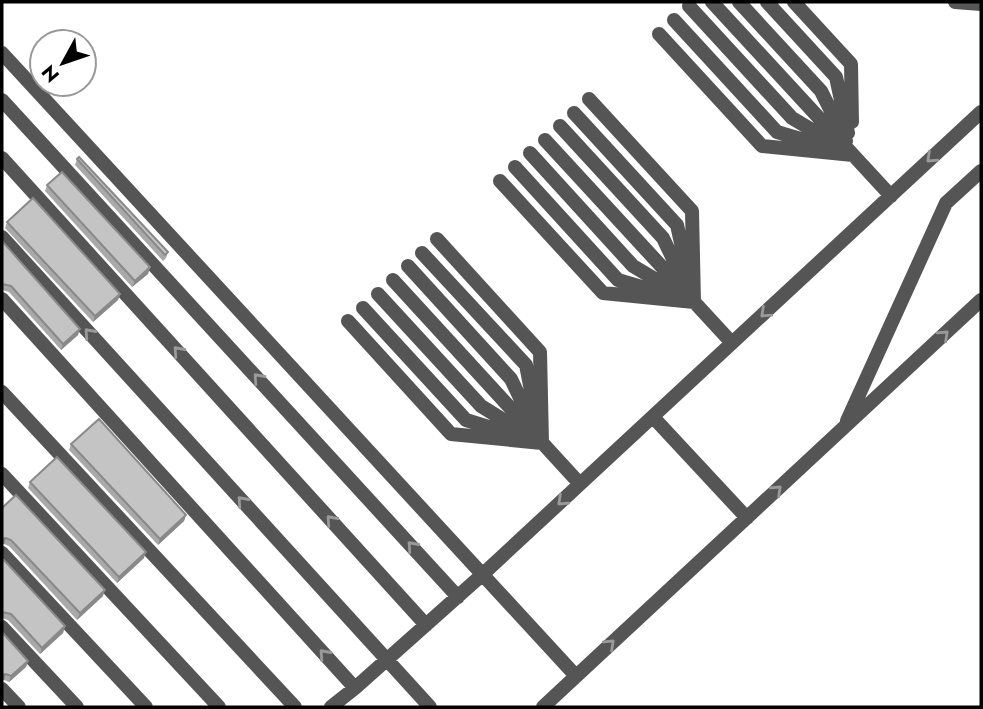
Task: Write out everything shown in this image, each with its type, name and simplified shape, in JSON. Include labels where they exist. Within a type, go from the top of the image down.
[{"type":"lane","points":[[712,2],[891,196]]},
{"type":"lane","points":[[739,2],[821,91],[853,155]]},
{"type":"lane","points":[[767,2],[836,77],[853,155]]},
{"type":"lane","points":[[794,2],[851,64],[853,155]]},
{"type":"lane","points":[[955,2],[981,4]]},
{"type":"lane","points":[[689,6],[792,118],[853,155]]},
{"type":"lane","points":[[674,20],[777,132],[853,155]]},
{"type":"lane","points":[[659,34],[762,146],[853,155]]},
{"type":"lane","points":[[2,53],[576,676]]},
{"type":"lane","points":[[589,99],[692,211],[694,302]]},
{"type":"lane","points":[[2,100],[457,597]]},
{"type":"lane","points":[[331,707],[483,574],[981,112]]},
{"type":"lane","points":[[574,113],[677,225],[694,302]]},
{"type":"lane","points":[[560,126],[663,238],[694,302]]},
{"type":"lane","points":[[545,140],[732,344]]},
{"type":"lane","points":[[530,153],[633,266],[694,302]]},
{"type":"lane","points":[[2,158],[426,625]]},
{"type":"lane","points":[[515,167],[618,280],[694,302]]},
{"type":"lane","points":[[843,429],[946,203],[981,171]]},
{"type":"lane","points":[[500,181],[603,293],[694,302]]},
{"type":"lane","points":[[2,237],[430,707]]},
{"type":"lane","points":[[437,239],[541,352],[542,443]]},
{"type":"lane","points":[[422,253],[526,365],[542,443]]},
{"type":"lane","points":[[408,266],[511,379],[542,443]]},
{"type":"lane","points":[[393,280],[580,484]]},
{"type":"lane","points":[[378,294],[481,406],[542,443]]},
{"type":"lane","points":[[2,299],[355,688]]},
{"type":"lane","points":[[542,707],[981,300]]},
{"type":"lane","points":[[363,308],[466,420],[542,443]]},
{"type":"lane","points":[[348,321],[451,434],[542,443]]},
{"type":"lane","points":[[2,392],[295,707]]},
{"type":"lane","points":[[653,417],[747,518]]},
{"type":"lane","points":[[2,474],[219,707]]},
{"type":"lane","points":[[2,553],[146,707]]},
{"type":"lane","points":[[2,627],[77,707]]},
{"type":"lane","points":[[2,689],[19,707]]},
{"type":"building","points":[[79,157],[168,252],[165,255],[77,159]]},
{"type":"building","points":[[62,172],[150,267],[135,281],[47,185]]},
{"type":"building","points":[[33,198],[120,294],[95,316],[7,222]]},
{"type":"building","points":[[2,241],[80,329],[63,344],[11,286],[2,284]]},
{"type":"building","points":[[99,419],[186,515],[160,539],[71,444]]},
{"type":"building","points":[[57,457],[146,552],[119,577],[30,482]]},
{"type":"building","points":[[16,495],[105,590],[80,613],[11,540],[2,539],[2,508]]},
{"type":"building","points":[[2,558],[65,626],[42,648],[11,614],[2,612]]},
{"type":"building","points":[[2,632],[28,661],[11,676],[2,675]]}]
